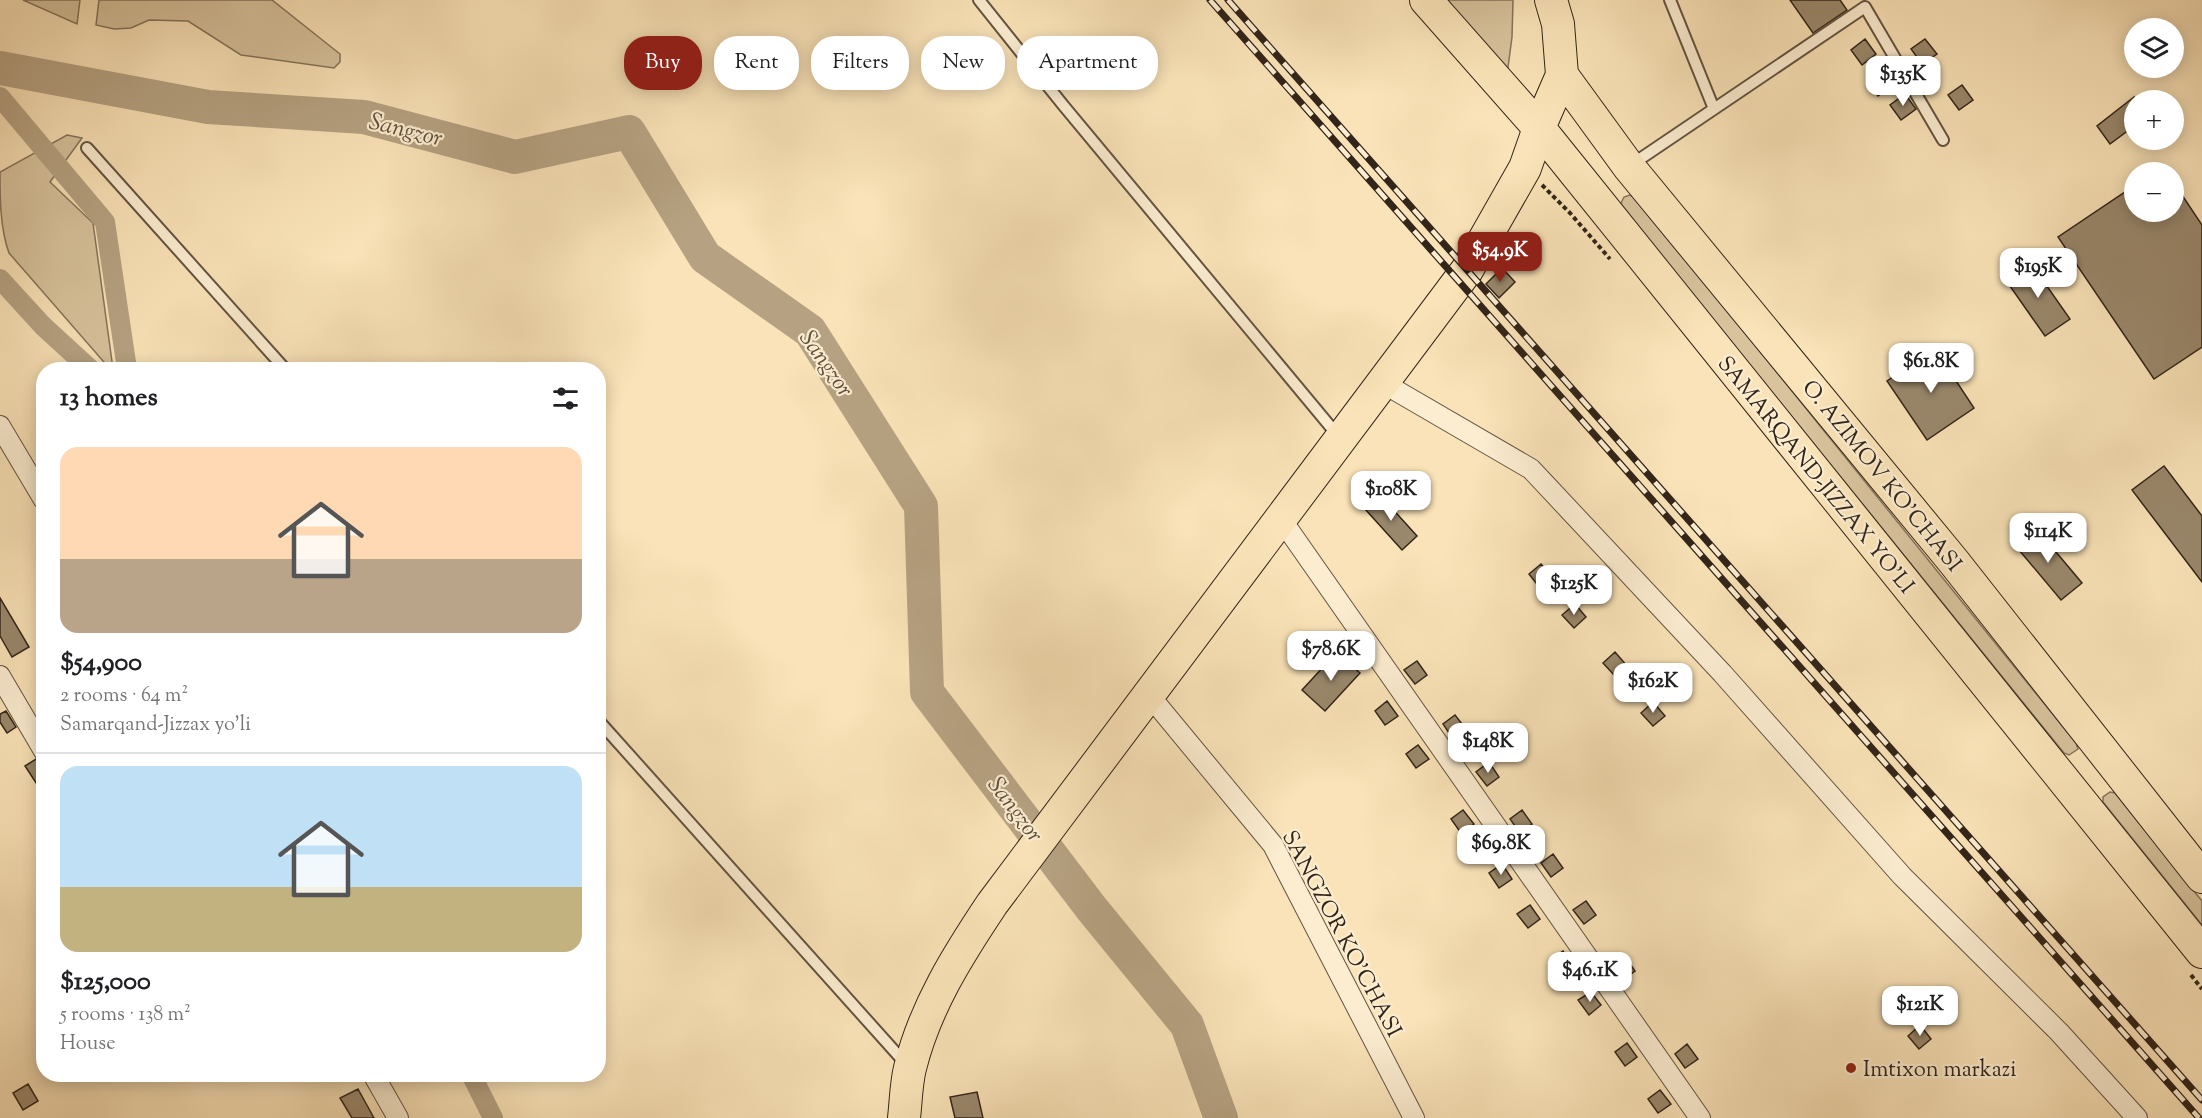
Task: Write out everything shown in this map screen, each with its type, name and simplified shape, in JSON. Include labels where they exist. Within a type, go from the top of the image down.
[{"type":"main road","name":"SAMARQAND-JIZZAX YO'LI","points":[[1426,0],[1539,128],[2202,952]]},
{"type":"main road","points":[[904,1118],[910,1069],[928,1016],[946,975],[992,904],[1467,270],[1525,168],[1562,75],[1558,24],[1551,0]]},
{"type":"main road","name":"O. AZIMOV KO'CHASI","points":[[1562,75],[1629,167],[1954,562],[2202,876]]},
{"type":"main road","points":[[2052,766],[2073,772],[2085,768],[2092,755],[2091,737]]},
{"type":"street","points":[[1383,383],[1531,469],[1722,673],[1902,876],[2059,1032],[2137,1118]]},
{"type":"street","points":[[0,426],[36,487]]},
{"type":"street","points":[[1281,519],[1700,1118]]},
{"type":"street","points":[[0,676],[36,737]]},
{"type":"street","name":"SANGZOR KO'CHASI","points":[[1149,695],[1273,844],[1414,1118]]},
{"type":"street","points":[[378,1082],[398,1118]]},
{"type":"lane","points":[[979,0],[1070,114],[1341,440]]},
{"type":"lane","points":[[1671,0],[1714,109]]},
{"type":"lane","points":[[1629,167],[1864,4],[1943,140]]},
{"type":"lane","points":[[87,148],[279,362]]},
{"type":"lane","points":[[606,729],[910,1069]]},
{"type":"shaded area","points":[[23,0],[80,0],[77,24]]},
{"type":"shaded area","points":[[99,0],[272,0],[340,54],[340,62],[334,68],[241,55],[188,21],[149,20],[131,28],[114,29],[96,25]]},
{"type":"shaded area","points":[[1442,0],[1513,0],[1512,37],[1507,75]]},
{"type":"shaded area","points":[[67,135],[82,138],[50,182],[93,223],[112,362],[104,362],[9,253],[2,223],[0,172]]},
{"type":"shaded area","points":[[1630,195],[1636,198],[2076,743],[2078,749],[2069,755],[2064,753],[1623,208],[1621,203],[1624,197]]},
{"type":"shaded area","points":[[2110,792],[2115,793],[2202,901],[2202,925],[2103,802],[2103,797]]},
{"type":"building","points":[[1790,0],[1840,0],[1847,10],[1813,33]]},
{"type":"building","points":[[1865,39],[1876,54],[1862,65],[1851,50]]},
{"type":"building","points":[[1925,39],[1937,54],[1922,64],[1911,49]]},
{"type":"building","points":[[1882,70],[1893,85],[1878,96],[1867,80]]},
{"type":"building","points":[[1962,85],[1973,100],[1959,110],[1948,95]]},
{"type":"building","points":[[1905,94],[1916,109],[1901,120],[1890,105]]},
{"type":"building","points":[[2124,105],[2124,134],[2110,144],[2097,126]]},
{"type":"building","points":[[2124,193],[2124,222],[2184,222],[2184,198],[2202,225],[2202,347],[2154,379],[2058,237]]},
{"type":"building","points":[[2030,262],[2070,319],[2045,336],[2005,279]]},
{"type":"building","points":[[1502,268],[1515,282],[1499,298],[1486,284]]},
{"type":"building","points":[[1935,349],[1974,408],[1927,440],[1887,381]]},
{"type":"building","points":[[2164,466],[2202,516],[2202,582],[2132,490]]},
{"type":"building","points":[[1380,495],[1417,536],[1402,550],[1365,509]]},
{"type":"building","points":[[2035,527],[2082,583],[2061,600],[2014,544]]},
{"type":"building","points":[[1541,564],[1552,577],[1540,588],[1529,574]]},
{"type":"building","points":[[0,598],[29,647],[12,657],[0,636]]},
{"type":"building","points":[[1575,604],[1586,617],[1574,628],[1562,615]]},
{"type":"building","points":[[1337,652],[1360,673],[1325,711],[1302,690]]},
{"type":"building","points":[[1615,652],[1627,666],[1615,676],[1603,663]]},
{"type":"building","points":[[1417,661],[1427,675],[1415,684],[1404,670]]},
{"type":"building","points":[[1387,701],[1398,716],[1385,725],[1375,711]]},
{"type":"building","points":[[1653,702],[1665,716],[1653,726],[1641,713]]},
{"type":"building","points":[[6,711],[16,727],[7,733],[0,722],[0,714]]},
{"type":"building","points":[[1455,715],[1466,729],[1453,739],[1443,724]]},
{"type":"building","points":[[1418,745],[1429,759],[1416,768],[1406,754]]},
{"type":"building","points":[[36,759],[36,783],[25,766]]},
{"type":"building","points":[[1489,762],[1499,777],[1487,786],[1476,772]]},
{"type":"building","points":[[1463,810],[1474,824],[1461,833],[1451,819]]},
{"type":"building","points":[[1522,810],[1532,824],[1520,833],[1510,819]]},
{"type":"building","points":[[1553,854],[1563,868],[1551,877],[1541,863]]},
{"type":"building","points":[[1502,864],[1512,879],[1499,888],[1489,873]]},
{"type":"building","points":[[1586,901],[1596,915],[1584,924],[1573,910]]},
{"type":"building","points":[[1530,905],[1540,919],[1528,928],[1517,914]]},
{"type":"building","points":[[1563,951],[1573,966],[1561,975],[1550,960]]},
{"type":"building","points":[[1625,957],[1635,971],[1623,980],[1613,966]]},
{"type":"building","points":[[1591,992],[1601,1005],[1589,1015],[1578,1000]]},
{"type":"building","points":[[1920,1025],[1931,1039],[1919,1049],[1908,1036]]},
{"type":"building","points":[[1627,1043],[1637,1057],[1625,1066],[1615,1052]]},
{"type":"building","points":[[1687,1044],[1698,1059],[1685,1068],[1675,1054]]},
{"type":"building","points":[[28,1084],[38,1101],[23,1110],[13,1093]]},
{"type":"building","points":[[358,1089],[374,1118],[352,1118],[340,1098]]},
{"type":"building","points":[[1660,1090],[1671,1104],[1658,1113],[1648,1099]]},
{"type":"building","points":[[977,1092],[983,1118],[955,1118],[950,1097]]},
{"type":"waterway","name":"Sangzor","points":[[0,68],[208,107],[364,117],[515,157],[629,132],[705,257],[810,331],[921,506],[927,692],[1092,909],[1187,1025],[1221,1118]]},
{"type":"waterway","points":[[0,97],[105,222],[126,362]]},
{"type":"waterway","points":[[0,279],[43,326],[82,362]]},
{"type":"waterway","points":[[475,1082],[493,1118]]},
{"type":"railway","points":[[1210,0],[2199,1118]]},
{"type":"railway","points":[[1228,0],[2202,1100]]},
{"type":"place","name":"Imtixon markazi","points":[[1851,1068]]}]
